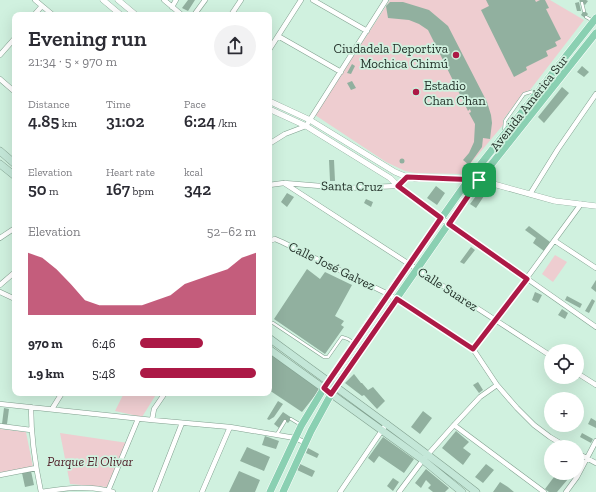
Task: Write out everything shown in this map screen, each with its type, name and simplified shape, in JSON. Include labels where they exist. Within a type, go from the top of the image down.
[{"type":"main road","name":"Avenida América Sur","points":[[270,492],[301,426],[328,381],[352,346],[469,179],[595,20]]},
{"type":"main road","name":"Avenida América Sur","points":[[283,492],[331,394],[358,353],[479,180],[596,33]]},
{"type":"main road","points":[[0,151],[12,161]]},
{"type":"main road","points":[[0,164],[12,172]]},
{"type":"main road","points":[[272,340],[387,423],[476,492]]},
{"type":"main road","points":[[352,346],[358,353]]},
{"type":"main road","points":[[272,351],[423,460],[462,492]]},
{"type":"main road","points":[[408,450],[413,443]]},
{"type":"street","points":[[35,0],[49,12]]},
{"type":"street","points":[[103,0],[118,12]]},
{"type":"street","points":[[113,8],[118,0],[132,12]]},
{"type":"street","points":[[164,0],[178,12]]},
{"type":"street","points":[[172,7],[176,0]]},
{"type":"street","points":[[196,12],[205,0]]},
{"type":"street","points":[[233,12],[241,0]]},
{"type":"street","points":[[272,45],[301,0]]},
{"type":"street","points":[[313,0],[367,31]]},
{"type":"street","points":[[272,142],[284,134],[308,123],[386,0]]},
{"type":"street","points":[[37,12],[42,6]]},
{"type":"street","points":[[278,36],[341,72]]},
{"type":"street","points":[[0,55],[12,41]]},
{"type":"street","points":[[0,80],[12,90]]},
{"type":"street","points":[[530,194],[558,149],[596,94]]},
{"type":"street","points":[[272,103],[395,172],[407,177],[479,180],[555,201],[596,206]]},
{"type":"street","points":[[272,110],[308,123],[390,178],[398,186],[449,224],[596,327]]},
{"type":"street","name":"Santa Cruz","points":[[272,185],[284,183],[345,188],[398,186],[407,177]]},
{"type":"street","name":"Calle Suarez","points":[[284,183],[544,351]]},
{"type":"street","points":[[473,349],[527,279],[581,204]]},
{"type":"street","points":[[0,237],[12,230]]},
{"type":"street","name":"Calle José Galvez","points":[[272,240],[275,239],[388,294],[473,349],[497,385],[517,408],[534,425],[555,440]]},
{"type":"street","points":[[555,241],[596,268]]},
{"type":"street","points":[[0,285],[12,275]]},
{"type":"street","points":[[0,292],[12,298]]},
{"type":"street","points":[[584,377],[596,385]]},
{"type":"street","points":[[399,492],[423,460],[454,425],[480,397],[497,385]]},
{"type":"street","points":[[52,409],[60,396]]},
{"type":"street","points":[[152,420],[154,409],[163,396]]},
{"type":"street","points":[[0,404],[230,427],[295,438],[306,443]]},
{"type":"street","points":[[31,407],[31,430],[41,492],[74,488],[111,491],[138,419]]},
{"type":"street","points":[[155,492],[182,423]]},
{"type":"street","points":[[340,492],[387,423]]},
{"type":"street","points":[[454,425],[544,492]]},
{"type":"street","points":[[0,426],[31,430]]},
{"type":"street","points":[[202,492],[230,427]]},
{"type":"street","points":[[566,492],[596,441]]},
{"type":"street","points":[[586,458],[596,463]]},
{"type":"street","points":[[0,475],[36,468]]},
{"type":"lane","points":[[582,3],[584,11]]},
{"type":"lane","points":[[586,17],[595,20]]},
{"type":"lane","points":[[272,323],[324,357],[328,357],[342,337],[348,339],[352,346]]},
{"type":"lane","points":[[291,419],[301,426]]},
{"type":"lane","points":[[277,435],[285,421]]},
{"type":"green space","name":"Ciudadela Deportiva Mochica Chimú","points":[[390,0],[550,0],[584,20],[530,90],[523,93],[503,120],[503,125],[462,174],[415,173],[405,171],[386,162],[315,115]]},
{"type":"green space","points":[[555,255],[567,262],[553,282],[542,274]]},
{"type":"green space","points":[[122,396],[155,396],[142,417],[115,411]]},
{"type":"green space","points":[[0,429],[26,432],[33,467],[0,473]]},
{"type":"green space","name":"Parque El Olivar","points":[[60,433],[128,443],[107,487],[70,484]]},
{"type":"building","points":[[188,0],[195,0],[188,11],[182,8]]},
{"type":"building","points":[[486,0],[535,0],[536,2],[545,0],[549,8],[546,9],[561,39],[555,42],[557,46],[546,51],[548,56],[526,67],[527,70],[514,77],[481,10],[489,6]]},
{"type":"building","points":[[579,1],[588,1],[585,5]]},
{"type":"building","points":[[390,2],[403,2],[429,10],[448,26],[487,102],[492,123],[490,139],[483,138],[482,147],[469,165],[463,160],[469,153],[474,142],[475,124],[469,113],[471,112],[470,109],[468,111],[438,50],[440,49],[438,45],[436,46],[428,30],[409,20],[388,18],[386,6]]},
{"type":"building","points":[[579,2],[581,11],[577,11],[575,3]]},
{"type":"building","points":[[584,10],[588,14],[585,18],[581,15]]},
{"type":"building","points":[[352,64],[355,66],[351,74],[347,73]]},
{"type":"building","points":[[582,66],[589,72],[584,77],[577,72]]},
{"type":"building","points":[[352,81],[356,88],[351,90],[347,83]]},
{"type":"building","points":[[562,87],[569,93],[544,123],[538,117]]},
{"type":"building","points":[[400,159],[404,159],[404,163],[400,163]]},
{"type":"building","points":[[329,160],[334,160],[335,181],[330,181]]},
{"type":"building","points":[[436,186],[445,193],[437,205],[427,198]]},
{"type":"building","points":[[479,192],[484,196],[476,208],[470,204]]},
{"type":"building","points":[[287,193],[294,197],[287,207],[281,202]]},
{"type":"building","points":[[366,199],[373,202],[371,207],[364,203]]},
{"type":"building","points":[[529,226],[550,242],[544,251],[533,243],[536,238],[525,230]]},
{"type":"building","points":[[471,247],[475,250],[464,264],[460,262]]},
{"type":"building","points":[[307,269],[320,279],[325,272],[352,285],[335,316],[344,321],[341,325],[344,327],[325,354],[274,319]]},
{"type":"building","points":[[596,280],[596,292],[591,288]]},
{"type":"building","points":[[535,292],[542,295],[538,303],[532,300]]},
{"type":"building","points":[[567,296],[582,304],[580,308],[565,300]]},
{"type":"building","points":[[592,299],[595,301],[589,313],[585,311]]},
{"type":"building","points":[[562,309],[568,313],[565,319],[558,315]]},
{"type":"building","points":[[272,355],[320,389],[302,412],[272,392]]},
{"type":"building","points":[[354,374],[368,390],[373,387],[385,401],[377,409],[364,395],[362,396],[345,383]]},
{"type":"building","points":[[478,382],[483,390],[479,393],[473,385]]},
{"type":"building","points":[[278,401],[283,404],[274,417],[269,420],[267,419]]},
{"type":"building","points":[[4,408],[9,409],[7,424],[2,424]]},
{"type":"building","points":[[423,411],[432,418],[420,434],[411,427]]},
{"type":"building","points":[[283,412],[292,418],[288,423],[284,420],[279,428],[274,424]]},
{"type":"building","points":[[591,418],[596,421],[596,428],[588,424]]},
{"type":"building","points":[[456,431],[469,442],[463,448],[471,454],[463,465],[442,448]]},
{"type":"building","points":[[582,433],[593,439],[591,443],[580,437]]},
{"type":"building","points":[[265,436],[279,441],[276,449],[262,445]]},
{"type":"building","points":[[383,437],[414,459],[404,473],[379,456],[374,463],[368,458]]},
{"type":"building","points":[[247,447],[270,457],[264,471],[240,461]]},
{"type":"building","points":[[308,448],[319,454],[317,458],[306,453]]},
{"type":"building","points":[[300,464],[315,471],[312,477],[297,470]]},
{"type":"building","points":[[486,464],[494,470],[483,483],[475,477]]},
{"type":"building","points":[[426,469],[449,488],[445,492],[433,492],[428,488],[431,485],[426,480],[421,488],[415,483]]},
{"type":"building","points":[[31,471],[34,485],[25,487],[22,473]]},
{"type":"building","points":[[239,471],[260,480],[255,492],[229,492]]},
{"type":"building","points":[[393,478],[399,482],[393,491],[387,486]]},
{"type":"building","points":[[552,480],[567,480],[557,492],[549,492],[545,489]]},
{"type":"building","points":[[500,482],[508,487],[514,492],[493,492]]},
{"type":"place","name":"Ciudadela Deportiva Mochica Chimú","points":[[456,55]]},
{"type":"place","name":"Estadio Chan Chan","points":[[416,92]]},
{"type":"route","points":[[407,177],[479,180],[449,224],[527,279],[473,349],[397,299],[358,353],[331,394],[324,388],[441,218],[398,186],[407,177]]}]
